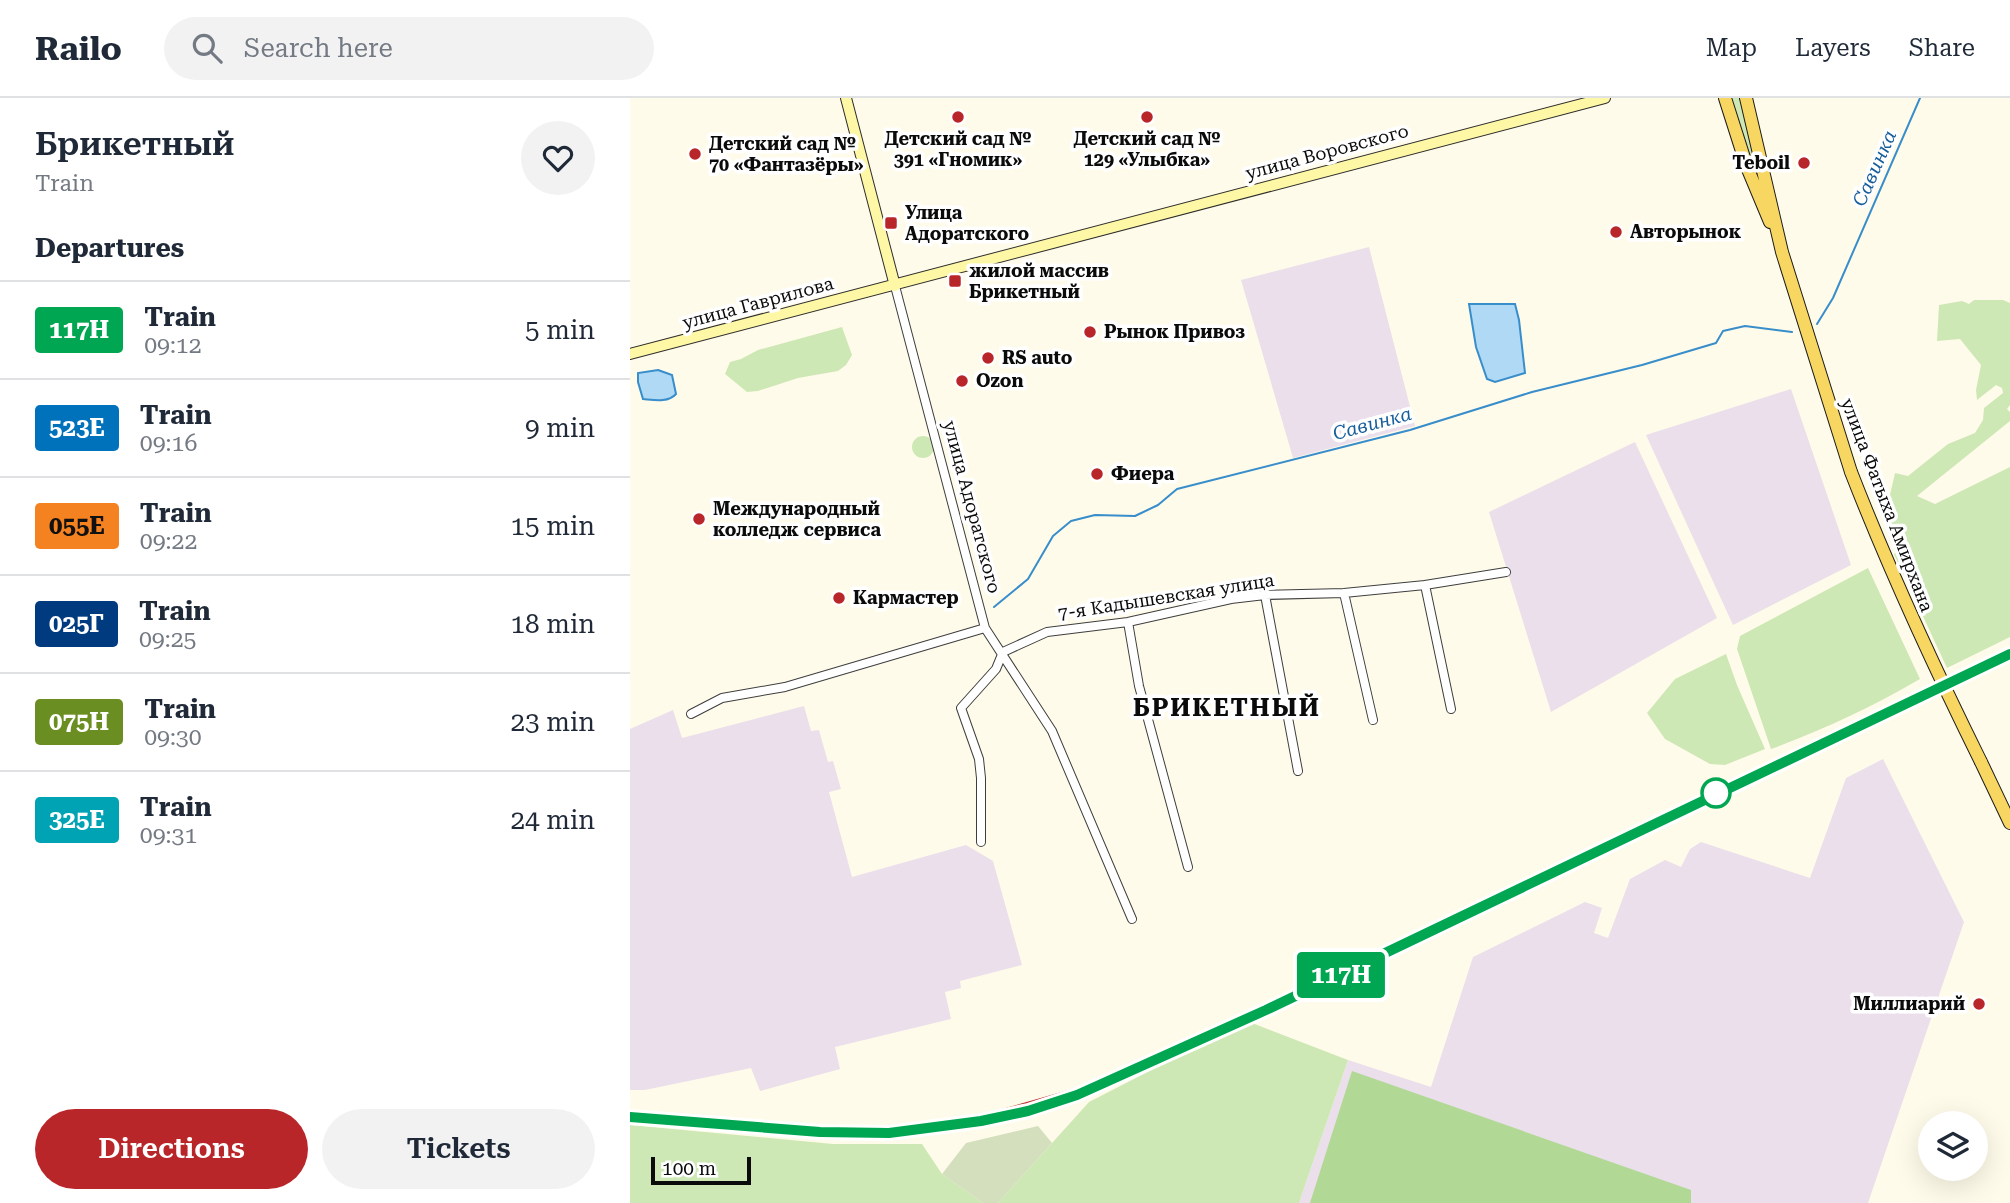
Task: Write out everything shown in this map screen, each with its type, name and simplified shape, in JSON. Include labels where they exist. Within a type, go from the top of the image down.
[{"type":"main road","name":"улица Фатыха Амирхана","points":[[1725,98],[1747,167],[1782,252]]},
{"type":"main road","name":"улица Фатыха Амирхана","points":[[1746,98],[1782,252],[1851,471],[1881,551],[1912,621],[2010,823]]},
{"type":"street","name":"улица Адоратского","points":[[846,98],[985,628]]},
{"type":"street","name":"улица Воровского","points":[[895,286],[1605,98]]},
{"type":"street","name":"улица Гаврилова","points":[[630,354],[895,286]]},
{"type":"street","name":"7-я Кадышевская улица","points":[[1003,652],[1047,632],[1128,622],[1231,599],[1265,595],[1344,593],[1425,585],[1506,572]]},
{"type":"street","points":[[1425,585],[1451,709]]},
{"type":"street","points":[[1344,593],[1373,720]]},
{"type":"street","points":[[1265,595],[1298,771]]},
{"type":"street","points":[[1128,622],[1139,686],[1188,867]]},
{"type":"street","points":[[691,714],[722,698],[785,687],[985,628],[1052,731],[1132,919]]},
{"type":"street","points":[[981,842],[979,760],[961,708],[996,669],[1003,652]]},
{"type":"shaded area","points":[[1369,247],[1415,426],[1293,458],[1241,280]]},
{"type":"shaded area","points":[[1791,389],[1851,565],[1733,625],[1646,435]]},
{"type":"shaded area","points":[[1635,442],[1717,618],[1551,712],[1489,512]]},
{"type":"shaded area","points":[[804,706],[811,731],[819,730],[828,762],[833,761],[841,789],[829,792],[852,877],[966,845],[993,861],[1022,965],[960,981],[961,988],[945,992],[951,1019],[835,1047],[840,1069],[760,1091],[751,1068],[645,1090],[630,1090],[630,729],[673,710],[682,738]]},
{"type":"shaded area","points":[[1883,759],[1964,922],[1868,1203],[1299,1203],[1348,1060],[1431,1087],[1473,957],[1585,902],[1602,908],[1594,933],[1608,938],[1630,879],[1665,860],[1681,867],[1690,849],[1701,842],[1810,878],[1846,778]]},
{"type":"green space","points":[[1732,98],[1740,98],[1764,197]]},
{"type":"green space","points":[[1974,300],[2003,300],[2010,303],[2010,405],[2007,409],[2010,412],[2010,421],[1917,496],[1935,504],[2010,467],[2010,637],[1947,668],[1894,554],[1906,543],[1884,521],[1895,473],[1908,476],[1948,444],[1975,433],[1983,420],[1984,408],[2003,393],[2002,388],[1996,385],[1977,400],[1976,390],[1981,365],[1960,339],[1937,341],[1939,305],[1962,301],[1969,304]]},
{"type":"green space","points":[[842,327],[852,355],[838,371],[798,378],[747,392],[725,374],[730,362],[758,350]]},
{"type":"green space","points":[[923,436],[931,439],[934,447],[931,455],[923,458],[915,455],[912,447],[915,439]]},
{"type":"green space","points":[[1868,568],[1920,679],[1847,717],[1771,749],[1737,649],[1740,636]]},
{"type":"green space","points":[[1726,654],[1765,749],[1725,765],[1710,764],[1665,739],[1647,713],[1675,679]]},
{"type":"green space","points":[[1247,1021],[1348,1060],[1299,1203],[998,1203],[1089,1102]]},
{"type":"green space","points":[[1352,1071],[1691,1190],[1691,1203],[1310,1203]]},
{"type":"green space","points":[[630,1125],[833,1144],[922,1144],[942,1174],[983,1203],[630,1203]]},
{"type":"green space","points":[[1038,1126],[1052,1143],[998,1203],[983,1203],[942,1174],[966,1143]]},
{"type":"water","points":[[1469,304],[1515,304],[1525,373],[1495,382],[1487,379],[1476,347]]},
{"type":"water","points":[[658,370],[672,375],[676,394],[665,400],[643,399],[638,373]]},
{"type":"waterway","name":"Савинка","points":[[1817,324],[1833,298],[1920,98]]},
{"type":"waterway","name":"Савинка","points":[[994,607],[1028,579],[1053,536],[1071,521],[1095,515],[1135,516],[1158,505],[1177,489],[1410,430],[1532,392],[1642,365],[1716,343],[1723,331],[1745,326],[1792,332]]},
{"type":"railway","points":[[630,1112],[868,1129],[981,1116],[1076,1089],[1264,1005],[2010,648]]},
{"type":"train","name":"117Н","points":[[630,1117],[820,1132],[889,1133],[981,1121],[1028,1111],[1077,1095],[1266,1010],[2010,654]]},
{"type":"place","name":"Детский сад № 391 «Гномик»","points":[[958,117]]},
{"type":"place","name":"Детский сад № 129 «Улыбка»","points":[[1147,117]]},
{"type":"place","name":"Детский сад № 70 «Фантазёры»","points":[[695,154]]},
{"type":"place","name":"Teboil","points":[[1804,163]]},
{"type":"place","name":"Улица Адоратского","points":[[891,223]]},
{"type":"place","name":"Авторынок","points":[[1616,232]]},
{"type":"place","name":"жилой массив Брикетный","points":[[955,281]]},
{"type":"place","name":"Рынок Привоз","points":[[1090,332]]},
{"type":"place","name":"RS auto","points":[[988,358]]},
{"type":"place","name":"Ozon","points":[[962,381]]},
{"type":"place","name":"Фиера","points":[[1097,474]]},
{"type":"place","name":"Международный колледж сервиса","points":[[699,519]]},
{"type":"place","name":"Кармастер","points":[[839,598]]},
{"type":"place","name":"Миллиарий","points":[[1979,1004]]},
{"type":"district","name":"БРИКЕТНЫЙ","points":[[1227,708]]}]
